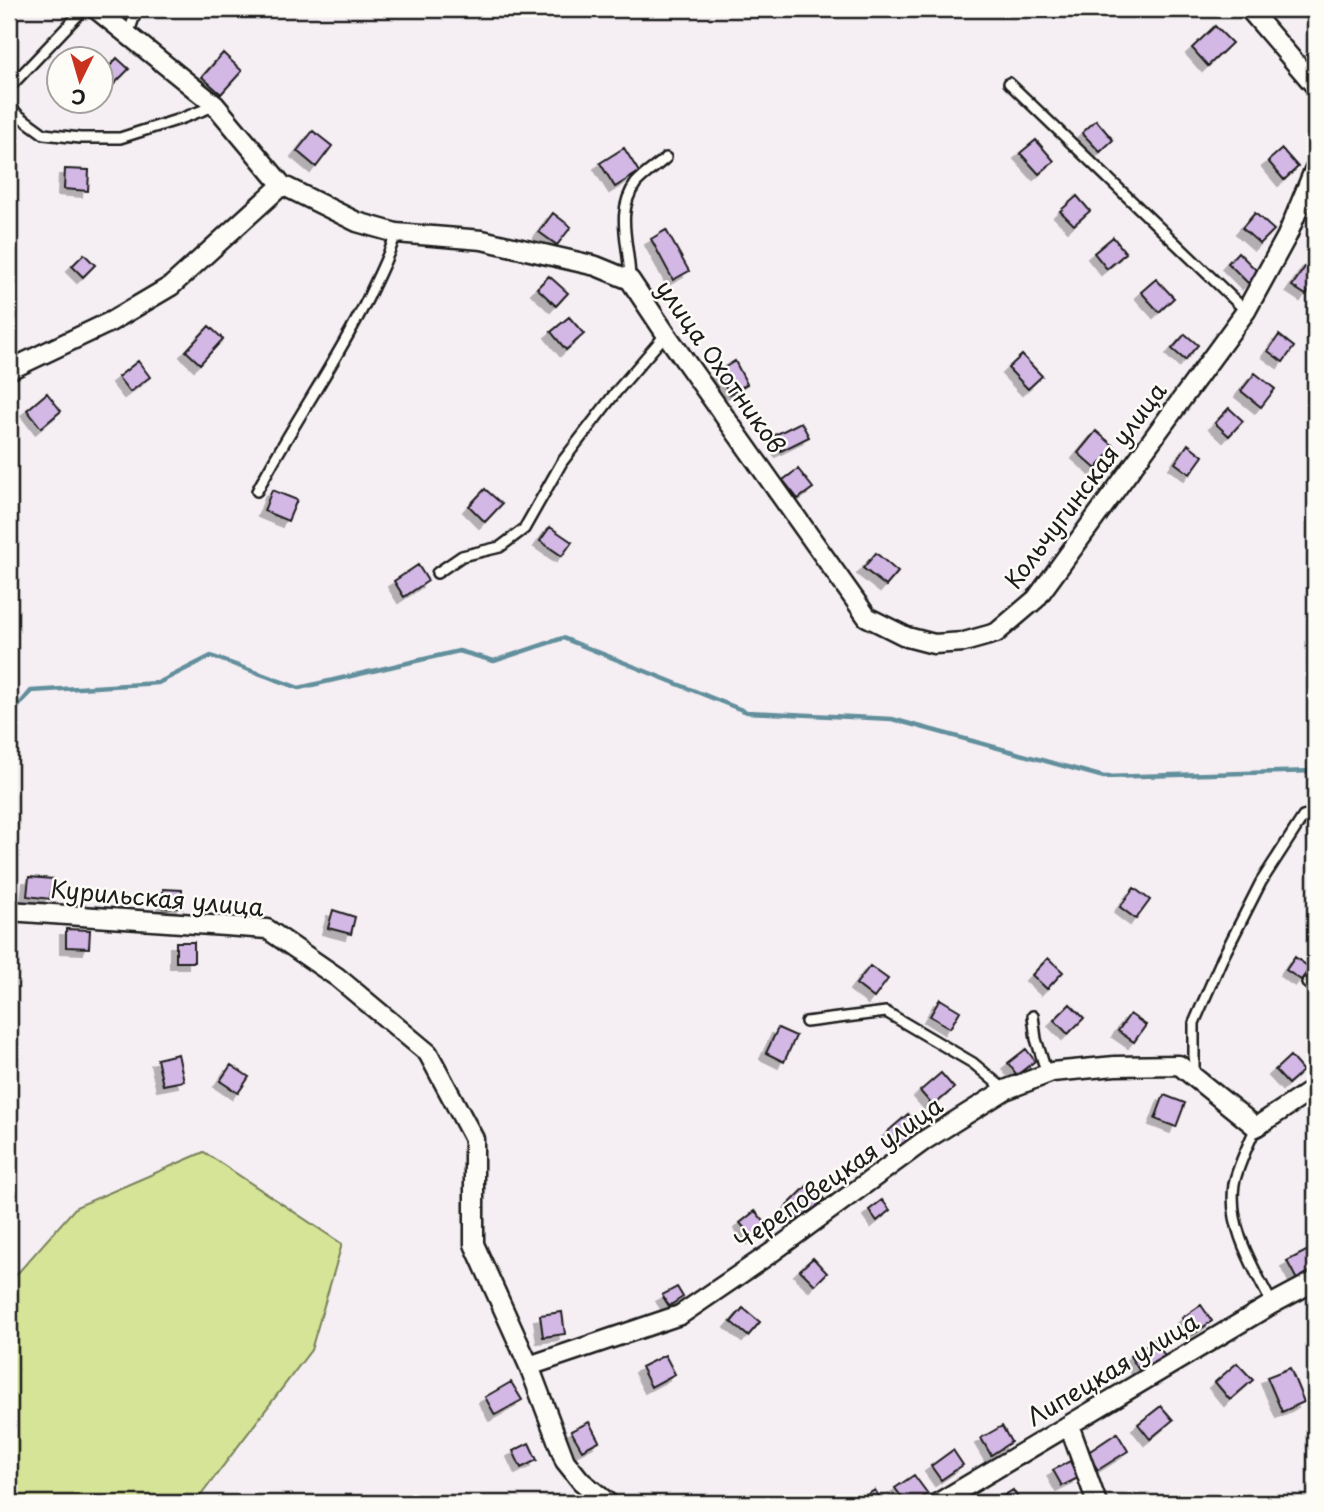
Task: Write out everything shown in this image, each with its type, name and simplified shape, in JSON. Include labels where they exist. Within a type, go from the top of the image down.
[{"type":"street","name":"улица Охотников","points":[[96,9],[215,105],[282,185],[357,222],[396,233],[482,240],[596,266],[630,280],[867,617],[906,637],[934,643]]},
{"type":"street","points":[[1249,9],[1315,86]]},
{"type":"street","name":"Кольчугинская улица","points":[[934,643],[964,642],[996,633],[1036,599],[1246,311],[1287,236],[1315,168]]},
{"type":"street","points":[[9,370],[110,322],[172,286],[282,185]]},
{"type":"street","name":"Курильская улица","points":[[9,911],[267,929],[337,977],[428,1053],[474,1139],[474,1244],[530,1366]]},
{"type":"street","name":"Череповецкая улица","points":[[530,1366],[680,1315],[771,1253],[925,1140],[1005,1090],[1052,1072],[1115,1066],[1179,1065],[1255,1127]]},
{"type":"street","points":[[1255,1127],[1315,1088]]},
{"type":"street","name":"Липецкая улица","points":[[938,1503],[1315,1280]]},
{"type":"street","points":[[530,1366],[565,1461],[581,1481],[608,1503]]},
{"type":"street","points":[[1069,1425],[1097,1503]]},
{"type":"lane","points":[[9,88],[84,9]]},
{"type":"lane","points":[[128,36],[137,9]]},
{"type":"lane","points":[[1009,83],[1246,311]]},
{"type":"lane","points":[[9,105],[44,134],[80,138],[120,138],[215,105]]},
{"type":"lane","points":[[630,280],[624,205],[637,182],[666,158]]},
{"type":"lane","points":[[257,491],[352,329],[391,250],[396,233]]},
{"type":"lane","points":[[437,573],[462,556],[500,547],[524,529],[562,462],[616,392],[666,334]]},
{"type":"lane","points":[[1194,1077],[1195,1023],[1222,959],[1261,882],[1303,817],[1315,813]]},
{"type":"lane","points":[[806,1022],[886,1012],[973,1063],[1005,1090]]},
{"type":"lane","points":[[1033,1016],[1036,1039],[1047,1074]]},
{"type":"lane","points":[[1255,1127],[1234,1182],[1233,1207],[1241,1242],[1272,1304]]},
{"type":"green space","points":[[204,1152],[342,1244],[311,1350],[195,1503],[9,1503],[9,1283],[76,1207]]},
{"type":"building","points":[[1215,26],[1232,43],[1208,66],[1192,48]]},
{"type":"building","points":[[223,53],[242,71],[221,94],[202,77]]},
{"type":"building","points":[[116,59],[129,69],[116,82]]},
{"type":"building","points":[[1096,120],[1113,140],[1100,152],[1082,133]]},
{"type":"building","points":[[313,131],[332,146],[316,167],[297,151]]},
{"type":"building","points":[[1036,140],[1054,161],[1039,174],[1020,153]]},
{"type":"building","points":[[624,148],[639,172],[615,187],[600,163]]},
{"type":"building","points":[[1282,149],[1298,167],[1284,180],[1268,161]]},
{"type":"building","points":[[65,169],[89,170],[88,191],[64,189]]},
{"type":"building","points":[[1077,196],[1090,211],[1074,225],[1060,211]]},
{"type":"building","points":[[553,213],[571,227],[557,245],[539,232]]},
{"type":"building","points":[[1255,213],[1274,230],[1260,244],[1242,228]]},
{"type":"building","points":[[666,230],[689,271],[673,280],[651,239]]},
{"type":"building","points":[[1113,237],[1126,253],[1107,269],[1094,253]]},
{"type":"building","points":[[1238,252],[1259,273],[1248,283],[1228,263]]},
{"type":"building","points":[[84,254],[95,265],[83,277],[72,266]]},
{"type":"building","points":[[1309,261],[1315,266],[1315,281],[1306,295],[1292,286]]},
{"type":"building","points":[[549,276],[568,293],[556,306],[537,288]]},
{"type":"building","points":[[1156,279],[1174,298],[1159,312],[1141,292]]},
{"type":"building","points":[[569,317],[584,334],[566,350],[551,332]]},
{"type":"building","points":[[209,326],[223,339],[200,364],[186,351]]},
{"type":"building","points":[[1185,334],[1198,345],[1185,360],[1172,349]]},
{"type":"building","points":[[1279,335],[1294,347],[1283,362],[1268,351]]},
{"type":"building","points":[[1022,355],[1042,376],[1028,389],[1008,368]]},
{"type":"building","points":[[138,361],[150,377],[130,392],[118,377]]},
{"type":"building","points":[[735,361],[747,384],[730,394],[717,372]]},
{"type":"building","points":[[1255,373],[1275,389],[1261,407],[1241,391]]},
{"type":"building","points":[[47,393],[61,411],[41,428],[27,410]]},
{"type":"building","points":[[1229,408],[1243,421],[1229,436],[1215,423]]},
{"type":"building","points":[[801,422],[809,437],[781,451],[773,436]]},
{"type":"building","points":[[1096,431],[1115,447],[1096,469],[1078,453]]},
{"type":"building","points":[[1188,444],[1203,456],[1190,474],[1175,463]]},
{"type":"building","points":[[798,469],[813,488],[798,499],[783,480]]},
{"type":"building","points":[[485,489],[502,504],[485,522],[469,506]]},
{"type":"building","points":[[272,490],[297,500],[288,521],[264,511]]},
{"type":"building","points":[[550,527],[572,542],[562,556],[540,541]]},
{"type":"building","points":[[876,553],[898,572],[886,586],[863,568]]},
{"type":"building","points":[[418,565],[428,581],[404,597],[394,581]]},
{"type":"building","points":[[29,877],[53,879],[50,899],[27,896]]},
{"type":"building","points":[[1134,888],[1150,900],[1136,919],[1120,907]]},
{"type":"building","points":[[163,889],[182,890],[182,908],[163,908]]},
{"type":"building","points":[[333,910],[355,917],[351,934],[328,928]]},
{"type":"building","points":[[66,929],[90,930],[89,948],[66,947]]},
{"type":"building","points":[[176,942],[194,942],[194,962],[176,962]]},
{"type":"building","points":[[1295,957],[1310,968],[1301,980],[1286,970]]},
{"type":"building","points":[[1048,958],[1063,972],[1047,989],[1032,975]]},
{"type":"building","points":[[870,966],[888,979],[874,998],[856,984]]},
{"type":"building","points":[[940,999],[960,1011],[950,1028],[930,1016]]},
{"type":"building","points":[[1070,1004],[1084,1018],[1068,1034],[1054,1020]]},
{"type":"building","points":[[1130,1014],[1146,1025],[1134,1042],[1118,1031]]},
{"type":"building","points":[[778,1028],[796,1036],[784,1062],[766,1053]]},
{"type":"building","points":[[1026,1049],[1035,1061],[1017,1075],[1008,1063]]},
{"type":"building","points":[[178,1054],[184,1081],[163,1085],[157,1059]]},
{"type":"building","points":[[1290,1056],[1303,1071],[1288,1084],[1275,1070]]},
{"type":"building","points":[[231,1065],[249,1077],[238,1093],[220,1081]]},
{"type":"building","points":[[941,1073],[954,1088],[933,1106],[920,1091]]},
{"type":"building","points":[[1164,1095],[1185,1103],[1176,1127],[1155,1119]]},
{"type":"building","points":[[908,1114],[921,1130],[900,1147],[887,1132]]},
{"type":"building","points":[[809,1184],[824,1199],[801,1222],[786,1207]]},
{"type":"building","points":[[882,1200],[890,1210],[877,1221],[869,1210]]},
{"type":"building","points":[[755,1211],[768,1226],[753,1238],[740,1223]]},
{"type":"building","points":[[1308,1250],[1315,1270],[1297,1280],[1287,1261]]},
{"type":"building","points":[[813,1258],[827,1273],[815,1285],[800,1270]]},
{"type":"building","points":[[677,1287],[683,1297],[669,1306],[662,1295]]},
{"type":"building","points":[[1201,1305],[1212,1321],[1193,1334],[1182,1318]]},
{"type":"building","points":[[743,1308],[760,1322],[748,1336],[731,1322]]},
{"type":"building","points":[[562,1312],[565,1334],[543,1337],[540,1315]]},
{"type":"building","points":[[1154,1340],[1166,1357],[1141,1373],[1130,1356]]},
{"type":"building","points":[[665,1355],[675,1374],[651,1387],[641,1367]]},
{"type":"building","points":[[1237,1363],[1253,1380],[1230,1400],[1215,1382]]},
{"type":"building","points":[[1290,1368],[1304,1402],[1282,1412],[1267,1377]]},
{"type":"building","points":[[511,1382],[522,1400],[495,1415],[485,1397]]},
{"type":"building","points":[[1161,1406],[1173,1420],[1150,1439],[1138,1424]]},
{"type":"building","points":[[589,1422],[599,1441],[582,1450],[571,1431]]},
{"type":"building","points":[[1002,1426],[1011,1442],[991,1455],[981,1438]]},
{"type":"building","points":[[1117,1433],[1128,1451],[1098,1470],[1087,1453]]},
{"type":"building","points":[[529,1443],[537,1460],[521,1468],[513,1451]]},
{"type":"building","points":[[953,1450],[963,1465],[941,1480],[931,1466]]},
{"type":"building","points":[[1070,1461],[1078,1478],[1062,1486],[1053,1470]]},
{"type":"building","points":[[914,1475],[928,1494],[915,1503],[906,1503],[895,1488]]},
{"type":"building","points":[[875,1490],[883,1503],[854,1503]]},
{"type":"building","points":[[1013,1490],[1021,1503],[999,1503],[997,1500]]},
{"type":"waterway","points":[[9,717],[31,691],[158,683],[211,656],[299,688],[459,651],[494,661],[563,638],[747,712],[892,719],[1104,777],[1315,771]]}]
